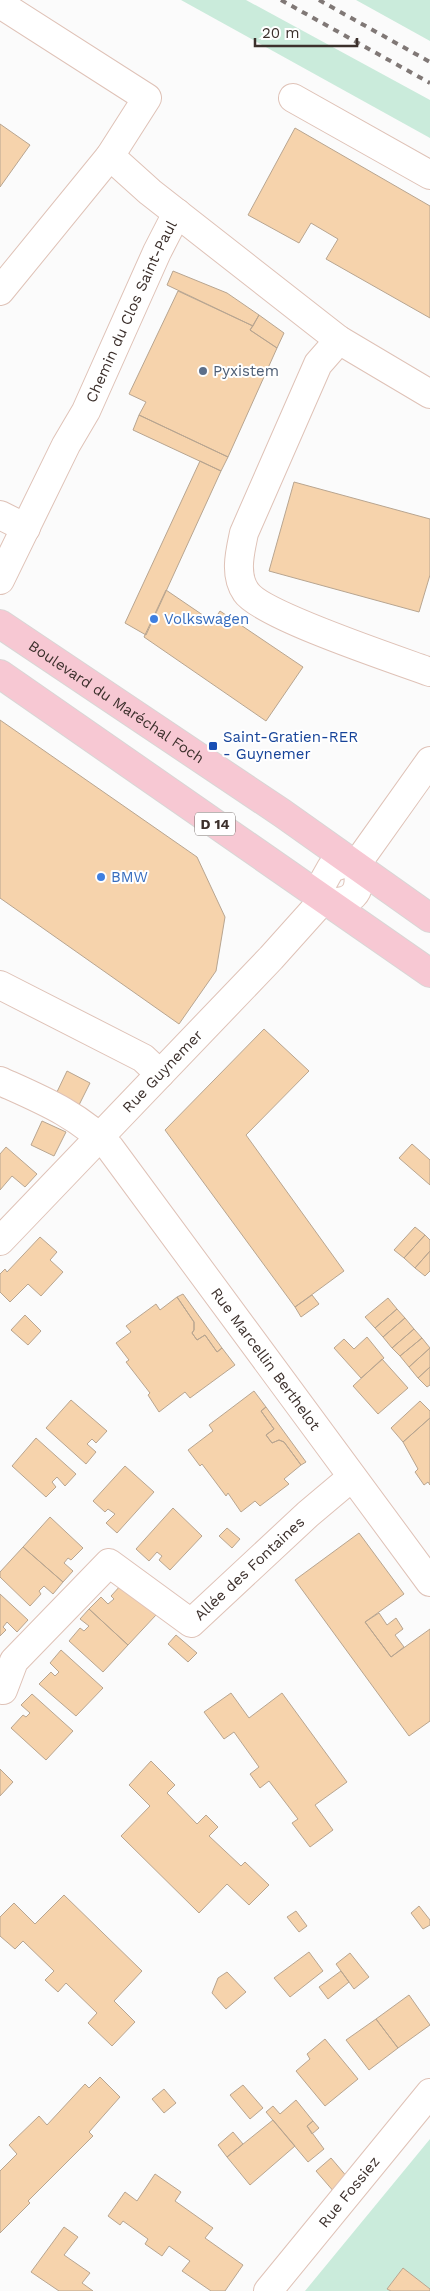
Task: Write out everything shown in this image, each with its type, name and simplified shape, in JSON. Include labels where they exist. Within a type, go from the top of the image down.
[{"type":"main road","name":"Boulevard du Maréchal Foch","points":[[0,624],[356,865],[430,918]]},
{"type":"main road","name":"D 14","points":[[0,674],[430,973]]},
{"type":"street","points":[[0,4],[147,98],[110,156],[0,291]]},
{"type":"street","points":[[293,98],[430,174]]},
{"type":"street","points":[[110,156],[177,214]]},
{"type":"street","name":"Chemin du Clos Saint-Paul","points":[[0,580],[66,444],[86,411],[157,252],[177,214],[339,340],[430,394]]},
{"type":"street","points":[[339,340],[318,364],[244,533],[239,558],[240,577],[247,593],[272,612],[430,672]]},
{"type":"street","points":[[0,515],[26,528]]},
{"type":"street","points":[[323,900],[322,884],[330,868],[346,863],[356,865],[430,761]]},
{"type":"street","name":"Rue Guynemer","points":[[0,1241],[323,900]]},
{"type":"street","points":[[0,985],[144,1058],[160,1074]]},
{"type":"street","name":"Rue Marcellin Berthelot","points":[[0,1081],[62,1109],[100,1137],[430,1582]]},
{"type":"street","name":"Allée des Fontaines","points":[[3,1690],[14,1661],[109,1563],[191,1623],[308,1514],[352,1477]]},
{"type":"street","name":"Rue Fossiez","points":[[268,2291],[430,2093]]},
{"type":"green space","points":[[181,0],[246,0],[430,100],[430,138]]},
{"type":"green space","points":[[356,0],[430,0],[430,41]]},
{"type":"green space","points":[[430,2139],[430,2291],[305,2291]]},
{"type":"building","points":[[0,124],[30,145],[0,187]]},
{"type":"building","points":[[295,128],[430,206],[430,318],[326,259],[338,239],[311,223],[299,243],[248,215]]},
{"type":"building","points":[[173,271],[227,293],[259,315],[253,326],[167,285]]},
{"type":"building","name":"Pyxistem","points":[[178,291],[253,326],[250,330],[277,348],[228,457],[139,415],[146,402],[129,394]]},
{"type":"building","points":[[259,315],[284,333],[277,348],[250,330]]},
{"type":"building","points":[[139,415],[228,457],[221,471],[133,430]]},
{"type":"building","points":[[200,461],[221,471],[146,635],[125,623]]},
{"type":"building","points":[[294,482],[430,519],[430,575],[419,612],[269,571]]},
{"type":"building","points":[[166,590],[213,622],[220,611],[303,667],[266,721],[144,637]]},
{"type":"building","points":[[0,720],[197,857],[225,917],[216,971],[179,1024],[0,898]]},
{"type":"building","points":[[264,1029],[309,1071],[246,1135],[344,1271],[295,1307],[165,1130]]},
{"type":"building","points":[[67,1071],[90,1083],[79,1105],[56,1094]]},
{"type":"building","points":[[42,1121],[66,1132],[54,1156],[31,1145]]},
{"type":"building","points":[[412,1144],[430,1160],[430,1185],[399,1158]]},
{"type":"building","points":[[6,1147],[37,1174],[25,1187],[12,1176],[0,1190],[0,1154]]},
{"type":"building","points":[[415,1227],[425,1235],[404,1258],[394,1250]]},
{"type":"building","points":[[425,1235],[430,1240],[430,1251],[415,1268],[404,1258]]},
{"type":"building","points":[[40,1237],[57,1252],[50,1260],[63,1272],[41,1296],[28,1284],[10,1302],[0,1292],[0,1274],[5,1269],[7,1272]]},
{"type":"building","points":[[430,1251],[430,1271],[425,1276],[415,1268]]},
{"type":"building","points":[[183,1294],[222,1348],[217,1352],[205,1335],[197,1340],[192,1333],[194,1322],[177,1297]]},
{"type":"building","points":[[312,1295],[319,1304],[301,1317],[295,1307]]},
{"type":"building","points":[[177,1297],[194,1322],[192,1333],[197,1340],[205,1335],[217,1352],[222,1348],[235,1365],[190,1398],[185,1392],[159,1412],[148,1395],[150,1393],[126,1362],[129,1360],[116,1343],[131,1332],[126,1326],[156,1304],[160,1310]]},
{"type":"building","points":[[388,1298],[397,1309],[375,1328],[365,1317]]},
{"type":"building","points":[[397,1309],[405,1318],[383,1337],[375,1328]]},
{"type":"building","points":[[25,1315],[41,1331],[28,1345],[11,1330]]},
{"type":"building","points":[[405,1318],[414,1329],[392,1348],[383,1337]]},
{"type":"building","points":[[414,1329],[422,1338],[400,1356],[392,1348]]},
{"type":"building","points":[[367,1337],[384,1358],[361,1378],[334,1348],[344,1339],[354,1349]]},
{"type":"building","points":[[422,1338],[430,1348],[409,1367],[400,1356]]},
{"type":"building","points":[[430,1348],[430,1367],[418,1378],[409,1367]]},
{"type":"building","points":[[382,1359],[408,1388],[378,1414],[353,1386]]},
{"type":"building","points":[[430,1367],[430,1385],[427,1387],[418,1378]]},
{"type":"building","points":[[254,1391],[266,1407],[261,1411],[274,1429],[266,1435],[272,1443],[279,1440],[284,1442],[301,1465],[284,1479],[289,1484],[260,1506],[255,1501],[241,1512],[228,1493],[226,1496],[202,1464],[200,1466],[188,1450],[213,1431],[209,1425]]},
{"type":"building","points":[[71,1400],[107,1431],[96,1443],[92,1439],[87,1444],[96,1452],[86,1464],[46,1428]]},
{"type":"building","points":[[420,1401],[430,1411],[430,1418],[403,1442],[391,1428]]},
{"type":"building","points":[[266,1407],[306,1462],[301,1465],[284,1442],[279,1440],[272,1443],[266,1435],[274,1429],[261,1411]]},
{"type":"building","points":[[430,1418],[430,1485],[428,1482],[424,1485],[415,1472],[418,1469],[403,1442]]},
{"type":"building","points":[[36,1438],[76,1474],[65,1486],[57,1477],[52,1482],[56,1487],[46,1497],[12,1466]]},
{"type":"building","points":[[125,1466],[154,1492],[117,1533],[106,1523],[115,1514],[108,1509],[105,1512],[93,1501]]},
{"type":"building","points":[[173,1508],[202,1536],[170,1570],[159,1560],[162,1556],[157,1552],[149,1561],[136,1549]]},
{"type":"building","points":[[50,1517],[83,1548],[71,1560],[68,1558],[64,1563],[73,1571],[63,1582],[23,1547]]},
{"type":"building","points":[[227,1528],[240,1539],[232,1548],[219,1536]]},
{"type":"building","points":[[359,1533],[404,1594],[365,1622],[391,1657],[430,1629],[430,1721],[409,1736],[295,1580]]},
{"type":"building","points":[[23,1547],[63,1582],[53,1594],[44,1586],[39,1591],[41,1594],[30,1606],[0,1577],[0,1572]]},
{"type":"building","points":[[122,1584],[156,1615],[128,1645],[89,1609],[101,1597],[108,1604],[114,1599],[111,1596]]},
{"type":"building","points":[[0,1594],[28,1620],[17,1632],[7,1622],[3,1627],[6,1630],[0,1636]]},
{"type":"building","points":[[89,1609],[128,1645],[103,1672],[69,1641],[80,1628],[84,1631],[89,1626],[80,1619]]},
{"type":"building","points":[[379,1613],[387,1625],[396,1618],[403,1629],[395,1635],[404,1647],[391,1657],[365,1622]]},
{"type":"building","points":[[176,1635],[197,1653],[188,1662],[168,1644]]},
{"type":"building","points":[[61,1650],[103,1688],[76,1716],[39,1684],[51,1672],[55,1676],[59,1672],[50,1663]]},
{"type":"building","points":[[231,1693],[249,1718],[282,1693],[347,1782],[315,1805],[333,1830],[310,1847],[292,1823],[298,1819],[269,1781],[260,1788],[250,1774],[259,1767],[234,1732],[224,1739],[204,1712]]},
{"type":"building","points":[[32,1694],[73,1731],[46,1760],[11,1728],[23,1715],[26,1717],[30,1713],[21,1705]]},
{"type":"building","points":[[151,1761],[175,1785],[167,1793],[197,1824],[206,1815],[218,1827],[209,1836],[241,1866],[245,1862],[269,1885],[249,1905],[227,1884],[199,1913],[121,1836],[150,1806],[129,1785]]},
{"type":"building","points":[[0,1769],[13,1782],[0,1796]]},
{"type":"building","points":[[64,1895],[142,1971],[114,2001],[135,2022],[112,2046],[88,2023],[97,2013],[66,1983],[58,1992],[45,1980],[54,1971],[23,1941],[15,1949],[0,1936],[0,1917],[14,1903],[35,1924]]},
{"type":"building","points":[[419,1906],[430,1920],[430,1925],[423,1929],[411,1913]]},
{"type":"building","points":[[296,1911],[307,1926],[299,1932],[287,1917]]},
{"type":"building","points":[[309,1952],[323,1971],[290,1997],[274,1978]]},
{"type":"building","points":[[350,1953],[369,1977],[354,1989],[336,1964]]},
{"type":"building","points":[[341,1971],[349,1982],[328,1999],[319,1987]]},
{"type":"building","points":[[227,1972],[246,1992],[226,2009],[212,1993],[218,1978]]},
{"type":"building","points":[[409,1995],[430,2025],[398,2048],[376,2019]]},
{"type":"building","points":[[376,2019],[398,2048],[369,2070],[346,2040]]},
{"type":"building","points":[[325,2039],[358,2079],[325,2106],[296,2071],[310,2059],[307,2054]]},
{"type":"building","points":[[100,2077],[120,2097],[89,2132],[93,2136],[28,2201],[30,2203],[0,2233],[0,2171],[17,2154],[9,2145],[39,2116],[47,2125],[85,2084],[89,2088]]},
{"type":"building","points":[[243,2085],[263,2108],[250,2119],[230,2095]]},
{"type":"building","points":[[164,2089],[176,2103],[164,2113],[152,2099]]},
{"type":"building","points":[[296,2100],[313,2121],[307,2126],[324,2149],[308,2162],[266,2112],[273,2106],[280,2114]]},
{"type":"building","points":[[273,2120],[295,2146],[250,2185],[227,2157]]},
{"type":"building","points":[[313,2121],[319,2128],[312,2134],[307,2126]]},
{"type":"building","points":[[233,2132],[243,2144],[227,2157],[218,2145]]},
{"type":"building","points":[[331,2158],[348,2178],[335,2193],[316,2171]]},
{"type":"building","points":[[155,2174],[181,2192],[175,2201],[213,2228],[205,2238],[243,2265],[225,2291],[211,2291],[182,2271],[190,2261],[169,2246],[162,2256],[145,2244],[148,2239],[123,2221],[120,2225],[108,2216],[125,2192],[137,2201]]},
{"type":"building","points":[[64,2227],[78,2237],[64,2255],[90,2273],[82,2283],[93,2291],[59,2291],[31,2272]]},
{"type":"building","points":[[403,2268],[430,2289],[430,2291],[391,2291],[387,2289]]},
{"type":"railway","points":[[281,0],[430,83]]},
{"type":"railway","points":[[319,0],[430,62]]},
{"type":"place","name":"Pyxistem","points":[[203,371]]},
{"type":"place","name":"Volkswagen","points":[[154,619]]},
{"type":"place","name":"Saint-Gratien-RER - Guynemer","points":[[213,746]]},
{"type":"place","name":"BMW","points":[[101,877]]}]
